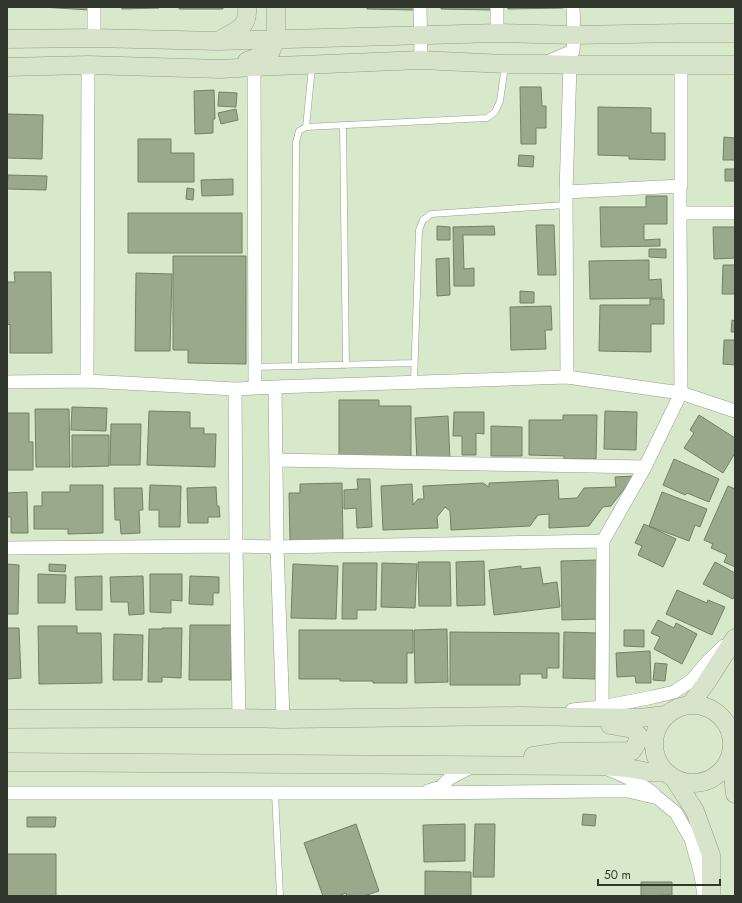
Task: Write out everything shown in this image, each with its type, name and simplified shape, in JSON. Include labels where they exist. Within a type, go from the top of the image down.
[{"type":"street","points":[[94,7],[94,38]]},
{"type":"street","points":[[218,41],[244,26],[248,15],[247,7]]},
{"type":"street","points":[[221,69],[270,53],[276,40],[276,7]]},
{"type":"street","points":[[420,7],[421,60]]},
{"type":"street","points":[[497,7],[497,33]]},
{"type":"street","points":[[544,64],[573,51],[573,7]]},
{"type":"street","points":[[7,39],[94,38],[218,41],[497,33],[574,35],[735,33]]},
{"type":"street","points":[[7,67],[88,66],[221,69],[254,66],[421,60],[505,64],[681,66],[735,65]]},
{"type":"street","points":[[567,377],[566,192],[570,65]]},
{"type":"street","points":[[87,381],[88,66]]},
{"type":"street","points":[[254,66],[255,388]]},
{"type":"street","points":[[602,707],[603,541],[645,467],[681,393],[681,66]]},
{"type":"street","points":[[566,192],[680,186]]},
{"type":"street","points":[[680,213],[735,213]]},
{"type":"street","points":[[7,382],[87,381],[235,389],[275,386],[567,377],[681,393],[735,411]]},
{"type":"street","points":[[275,386],[277,547],[283,719]]},
{"type":"street","points":[[235,389],[239,718]]},
{"type":"street","points":[[276,460],[645,467]]},
{"type":"street","points":[[7,548],[277,547],[603,541]]},
{"type":"street","points":[[519,716],[602,707],[674,692],[692,680],[735,634]]},
{"type":"street","points":[[690,705],[735,638]]},
{"type":"street","points":[[7,720],[519,716],[640,718],[666,715],[677,708],[690,705],[709,708],[724,719],[734,730],[731,758],[735,794]]},
{"type":"street","points":[[666,715],[655,733],[654,754],[695,811],[711,855],[711,896]]},
{"type":"street","points":[[423,793],[440,787],[450,778],[475,765],[560,752],[632,751],[639,736],[633,729],[615,725],[519,716]]},
{"type":"street","points":[[7,762],[599,766],[628,768],[670,776],[697,784],[718,776],[731,758]]},
{"type":"street","points":[[599,766],[622,775],[646,788],[676,813],[690,839],[701,875],[704,896]]},
{"type":"street","points":[[7,793],[423,793],[628,791],[658,798]]},
{"type":"lane","points":[[306,127],[312,64]]},
{"type":"lane","points":[[295,366],[296,142],[299,131],[306,127],[487,118],[495,112],[500,101],[505,64]]},
{"type":"lane","points":[[343,125],[346,365]]},
{"type":"lane","points":[[414,382],[419,230],[423,220],[431,214],[566,206]]},
{"type":"lane","points":[[255,367],[414,363]]},
{"type":"lane","points":[[275,793],[280,896]]},
{"type":"building","points":[[42,7],[90,7],[89,10]]},
{"type":"building","points":[[122,7],[159,7],[159,8],[122,9]]},
{"type":"building","points":[[179,7],[223,7],[223,9],[179,9]]},
{"type":"building","points":[[367,7],[416,7],[416,10],[367,9]]},
{"type":"building","points":[[441,7],[491,7],[491,10],[441,9]]},
{"type":"building","points":[[508,7],[563,7],[563,8],[508,9]]},
{"type":"building","points":[[520,87],[541,87],[542,106],[546,106],[546,128],[536,128],[536,144],[521,144]]},
{"type":"building","points":[[214,90],[215,119],[213,119],[213,133],[195,134],[194,91]]},
{"type":"building","points":[[219,92],[237,93],[236,107],[218,106]]},
{"type":"building","points":[[598,107],[651,108],[651,133],[665,133],[665,160],[629,159],[629,156],[598,155]]},
{"type":"building","points":[[236,109],[238,120],[221,124],[218,113]]},
{"type":"building","points":[[7,114],[43,115],[42,159],[7,158]]},
{"type":"building","points":[[724,137],[735,138],[735,160],[723,160]]},
{"type":"building","points":[[138,139],[171,139],[171,153],[194,153],[194,182],[138,182]]},
{"type":"building","points":[[519,155],[534,156],[533,167],[518,166]]},
{"type":"building","points":[[725,169],[735,169],[735,181],[725,181]]},
{"type":"building","points":[[8,175],[47,176],[46,190],[7,189]]},
{"type":"building","points":[[233,179],[233,195],[202,196],[201,180]]},
{"type":"building","points":[[187,188],[194,189],[193,200],[186,199]]},
{"type":"building","points":[[646,196],[667,196],[667,224],[644,224],[644,240],[660,239],[660,246],[601,247],[600,207],[646,207]]},
{"type":"building","points":[[128,213],[242,213],[242,253],[128,253]]},
{"type":"building","points":[[536,225],[554,225],[556,275],[538,275]]},
{"type":"building","points":[[437,226],[450,227],[450,240],[437,240]]},
{"type":"building","points":[[494,226],[495,235],[463,235],[464,269],[474,268],[474,286],[454,286],[453,227]]},
{"type":"building","points":[[713,227],[735,227],[735,258],[714,259]]},
{"type":"building","points":[[649,249],[666,249],[666,258],[649,257]]},
{"type":"building","points":[[173,256],[246,256],[246,364],[188,363],[188,350],[173,350]]},
{"type":"building","points":[[449,258],[450,295],[437,296],[436,259]]},
{"type":"building","points":[[649,260],[649,280],[661,279],[662,298],[590,299],[589,261]]},
{"type":"building","points":[[723,265],[735,265],[735,294],[722,294]]},
{"type":"building","points":[[14,272],[51,272],[52,353],[10,353],[10,324],[7,325],[7,282],[15,282]]},
{"type":"building","points":[[136,273],[172,274],[170,351],[135,351]]},
{"type":"building","points":[[520,291],[534,292],[534,303],[520,303]]},
{"type":"building","points":[[650,299],[664,299],[664,324],[651,324],[651,352],[599,351],[600,305],[650,305]]},
{"type":"building","points":[[551,306],[552,330],[545,330],[546,349],[511,350],[510,307]]},
{"type":"building","points":[[732,320],[735,321],[735,332],[731,332]]},
{"type":"building","points":[[724,340],[735,340],[735,365],[723,364]]},
{"type":"building","points":[[339,400],[379,400],[379,406],[411,406],[411,458],[339,458]]},
{"type":"building","points":[[72,407],[107,408],[106,431],[71,430]]},
{"type":"building","points":[[35,409],[69,409],[70,467],[36,467]]},
{"type":"building","points":[[149,411],[190,412],[190,428],[204,428],[204,434],[216,434],[215,467],[147,465]]},
{"type":"building","points":[[605,411],[637,412],[636,450],[604,449]]},
{"type":"building","points":[[454,412],[484,412],[484,434],[476,433],[476,455],[462,455],[462,436],[453,436]]},
{"type":"building","points":[[7,413],[29,413],[29,442],[33,442],[33,470],[7,470]]},
{"type":"building","points":[[563,415],[597,415],[596,459],[564,459],[564,456],[529,455],[529,420],[563,420]]},
{"type":"building","points":[[699,415],[735,438],[735,453],[723,473],[684,448],[694,433],[690,430]]},
{"type":"building","points":[[448,416],[450,459],[417,461],[415,418]]},
{"type":"building","points":[[111,424],[141,424],[140,465],[110,465]]},
{"type":"building","points":[[491,426],[522,427],[522,456],[491,456]]},
{"type":"building","points":[[72,435],[109,435],[109,466],[72,467]]},
{"type":"building","points":[[674,459],[719,479],[709,502],[687,493],[685,495],[663,485]]},
{"type":"building","points":[[634,476],[611,506],[603,507],[589,526],[549,528],[549,514],[538,515],[530,526],[451,530],[450,511],[445,507],[437,517],[438,528],[383,530],[381,486],[412,484],[413,505],[418,499],[424,499],[423,486],[483,483],[489,487],[489,483],[558,480],[559,499],[577,498],[584,488],[616,487],[615,477]]},
{"type":"building","points":[[357,479],[370,479],[372,527],[357,528],[356,508],[344,509],[344,490],[358,489]]},
{"type":"building","points":[[342,483],[343,540],[290,541],[289,493],[300,493],[300,484]]},
{"type":"building","points":[[70,485],[103,485],[103,533],[68,534],[68,529],[34,529],[34,506],[42,506],[42,492],[70,492]]},
{"type":"building","points":[[150,485],[181,486],[180,527],[159,527],[159,510],[149,510]]},
{"type":"building","points":[[728,486],[735,489],[735,567],[724,562],[727,555],[711,548],[713,544],[704,540]]},
{"type":"building","points":[[216,487],[217,506],[219,506],[220,517],[208,517],[208,523],[188,523],[187,488]]},
{"type":"building","points":[[114,488],[142,488],[143,510],[139,510],[140,533],[121,534],[120,520],[115,520]]},
{"type":"building","points":[[27,492],[28,533],[11,533],[11,517],[7,517],[7,493]]},
{"type":"building","points":[[662,492],[707,509],[700,527],[695,525],[689,541],[649,526]]},
{"type":"building","points":[[644,524],[676,539],[663,567],[638,555],[642,546],[635,543]]},
{"type":"building","points":[[597,560],[598,619],[562,620],[561,561]]},
{"type":"building","points":[[484,561],[485,605],[457,606],[456,562]]},
{"type":"building","points":[[418,562],[450,562],[451,606],[419,606]]},
{"type":"building","points":[[715,562],[735,573],[735,595],[733,599],[703,584]]},
{"type":"building","points":[[343,563],[377,563],[376,610],[357,610],[357,619],[342,619]]},
{"type":"building","points":[[382,563],[417,564],[415,608],[381,607]]},
{"type":"building","points":[[7,564],[19,565],[18,614],[7,614]]},
{"type":"building","points":[[49,564],[66,565],[65,572],[49,571]]},
{"type":"building","points":[[293,564],[338,566],[336,619],[291,618]]},
{"type":"building","points":[[521,566],[521,569],[540,567],[543,584],[557,582],[560,607],[494,615],[489,570]]},
{"type":"building","points":[[38,574],[66,575],[65,603],[38,603]]},
{"type":"building","points":[[150,574],[182,574],[182,601],[171,600],[171,613],[150,612]]},
{"type":"building","points":[[102,576],[102,610],[76,610],[75,577]]},
{"type":"building","points":[[143,576],[144,614],[129,615],[128,602],[111,602],[110,577]]},
{"type":"building","points":[[190,576],[219,577],[219,593],[213,593],[213,605],[189,604]]},
{"type":"building","points":[[677,590],[707,603],[708,600],[725,607],[712,635],[666,614]]},
{"type":"building","points":[[658,620],[674,628],[676,623],[697,634],[682,664],[654,649],[660,637],[651,633]]},
{"type":"building","points":[[190,625],[232,625],[231,680],[189,680]]},
{"type":"building","points":[[38,626],[77,626],[77,633],[101,633],[102,683],[39,684]]},
{"type":"building","points":[[7,628],[19,628],[21,678],[7,679]]},
{"type":"building","points":[[182,628],[181,678],[162,677],[162,682],[148,682],[149,629]]},
{"type":"building","points":[[447,629],[448,682],[415,683],[414,630]]},
{"type":"building","points":[[299,630],[413,630],[413,653],[407,653],[407,683],[373,683],[373,681],[340,681],[340,679],[299,679]]},
{"type":"building","points":[[624,630],[644,630],[644,647],[624,646]]},
{"type":"building","points":[[450,632],[559,633],[559,668],[547,668],[547,678],[542,678],[542,674],[520,674],[520,685],[450,685]]},
{"type":"building","points":[[564,632],[596,633],[595,679],[563,678]]},
{"type":"building","points":[[114,634],[143,635],[142,680],[113,680]]},
{"type":"building","points":[[650,651],[651,683],[636,683],[635,676],[617,677],[616,653]]},
{"type":"building","points":[[655,663],[667,664],[665,681],[653,680]]},
{"type":"building","points":[[583,814],[596,815],[595,826],[582,825]]},
{"type":"building","points":[[27,817],[56,817],[55,827],[27,827]]},
{"type":"building","points":[[356,824],[379,891],[364,896],[347,896],[346,893],[338,896],[323,896],[304,843]]},
{"type":"building","points":[[465,824],[465,861],[424,862],[423,825]]},
{"type":"building","points":[[475,824],[495,824],[494,877],[473,877]]},
{"type":"building","points":[[7,854],[56,854],[56,896],[7,896]]},
{"type":"building","points":[[425,871],[471,872],[471,896],[425,896]]},
{"type":"building","points":[[641,882],[672,882],[672,895],[641,896]]}]
